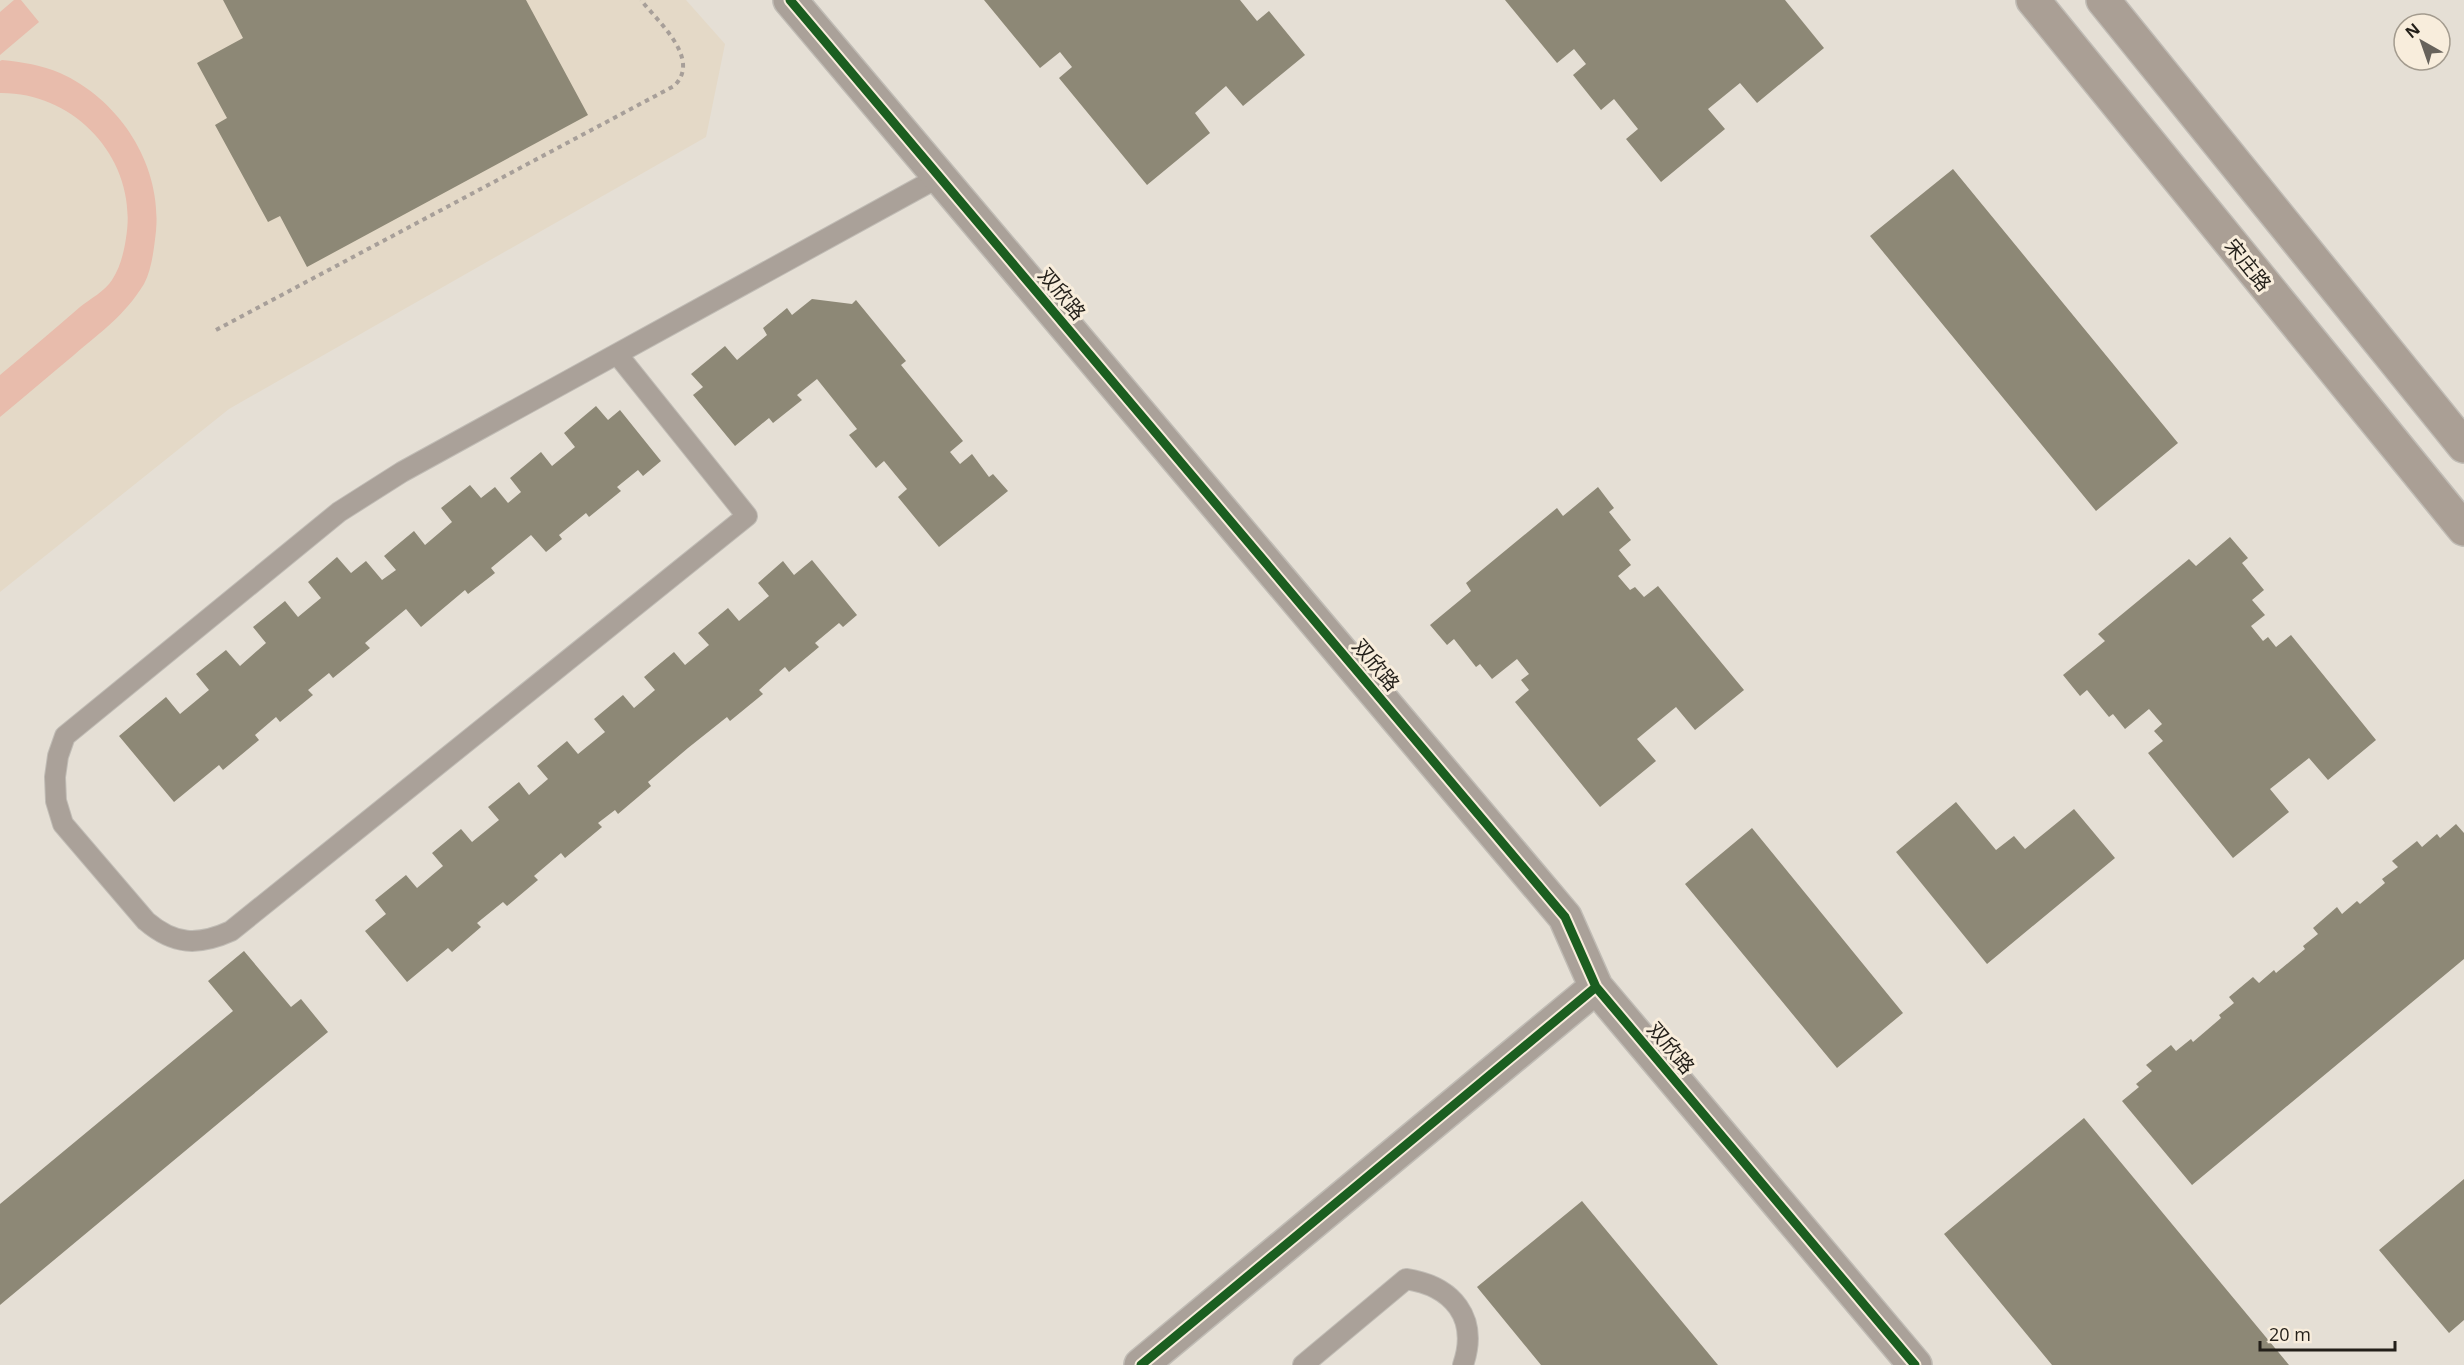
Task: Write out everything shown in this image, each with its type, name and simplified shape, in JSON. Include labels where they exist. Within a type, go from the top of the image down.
[{"type":"main road","name":"宋庄路","points":[[2033,0],[2464,529]]},
{"type":"main road","points":[[2103,0],[2464,446]]},
{"type":"street","name":"双欣路","points":[[790,0],[1565,916],[1596,987],[1915,1365]]},
{"type":"street","points":[[1141,1365],[1596,987]]},
{"type":"lane","points":[[617,354],[747,516],[231,931],[213,940],[192,942],[173,939],[158,932],[63,824],[56,801],[55,777],[58,756],[65,736],[339,512],[402,472],[939,177]]},
{"type":"lane","points":[[1303,1365],[1406,1279],[1440,1288],[1453,1300],[1463,1315],[1468,1333],[1468,1350],[1463,1365]]},
{"type":"path","points":[[216,330],[674,86],[681,79],[685,69],[684,57],[641,0]]},
{"type":"shaded area","points":[[0,0],[686,0],[725,44],[706,137],[229,409],[0,592]]},
{"type":"shaded area","points":[[14,0],[21,0],[39,22],[0,55],[0,12]]},
{"type":"shaded area","points":[[0,61],[32,64],[60,73],[82,85],[118,117],[133,137],[152,182],[156,206],[156,231],[147,278],[129,305],[103,330],[0,417],[0,375],[112,280],[124,249],[127,210],[122,183],[112,158],[96,136],[77,118],[54,104],[28,96],[0,93]]},
{"type":"building","points":[[223,0],[526,0],[588,115],[307,267],[280,216],[268,222],[215,125],[227,118],[197,63],[243,38]]},
{"type":"building","points":[[984,0],[1240,0],[1257,21],[1269,11],[1305,55],[1243,106],[1226,86],[1195,113],[1210,133],[1147,185],[1059,78],[1072,67],[1060,52],[1040,68]]},
{"type":"building","points":[[1505,0],[1785,0],[1824,48],[1757,103],[1740,83],[1708,109],[1725,129],[1661,182],[1626,139],[1638,129],[1614,99],[1601,110],[1573,75],[1586,64],[1574,49],[1557,63]]},
{"type":"building","points":[[1953,169],[2178,443],[2096,511],[1870,236]]},
{"type":"building","points":[[812,299],[852,304],[856,300],[906,361],[901,365],[963,441],[950,452],[960,464],[972,454],[989,477],[993,474],[1008,491],[939,547],[898,497],[907,489],[884,461],[876,468],[849,435],[857,429],[817,379],[797,395],[802,400],[773,423],[769,418],[735,446],[693,395],[703,387],[691,374],[725,346],[737,360],[767,335],[763,328],[787,308],[792,315]]},
{"type":"building","points":[[596,406],[608,420],[620,410],[661,461],[643,476],[638,470],[617,487],[621,491],[589,517],[586,513],[559,535],[562,539],[546,552],[531,535],[491,568],[495,573],[468,594],[465,590],[421,627],[406,609],[365,643],[370,648],[333,678],[329,673],[308,690],[313,695],[280,722],[276,717],[255,735],[259,740],[223,770],[219,765],[174,802],[119,736],[166,697],[180,714],[209,690],[196,674],[226,650],[240,666],[266,643],[253,627],[285,601],[298,617],[321,598],[308,582],[337,557],[351,573],[366,561],[382,580],[396,570],[384,556],[414,531],[425,545],[452,522],[441,508],[470,485],[481,498],[495,487],[508,503],[521,492],[510,478],[541,452],[552,466],[575,447],[564,433]]},
{"type":"building","points":[[1598,487],[1614,508],[1609,512],[1631,540],[1619,550],[1631,565],[1618,576],[1630,590],[1635,587],[1644,597],[1658,586],[1744,690],[1695,730],[1676,707],[1637,739],[1656,761],[1600,807],[1515,702],[1529,690],[1521,680],[1529,674],[1517,659],[1492,679],[1480,664],[1476,667],[1454,639],[1447,645],[1430,625],[1471,591],[1466,583],[1557,508],[1563,516]]},
{"type":"building","points":[[2230,537],[2248,558],[2242,563],[2264,590],[2252,600],[2265,615],[2251,626],[2263,641],[2268,637],[2276,647],[2291,635],[2376,740],[2328,780],[2309,758],[2270,789],[2289,812],[2233,858],[2148,753],[2163,741],[2154,731],[2162,724],[2149,709],[2125,729],[2113,714],[2109,717],[2087,690],[2080,696],[2063,675],[2105,641],[2098,634],[2189,559],[2196,566]]},
{"type":"building","points":[[812,560],[857,615],[843,627],[839,623],[815,643],[819,647],[789,672],[785,667],[759,690],[763,694],[730,721],[727,717],[688,748],[648,782],[651,786],[618,814],[615,810],[598,823],[602,827],[565,858],[561,853],[534,876],[538,880],[507,906],[503,902],[477,923],[481,927],[452,952],[448,948],[407,982],[365,931],[386,914],[375,900],[406,875],[417,888],[443,866],[432,853],[461,829],[472,842],[499,820],[488,807],[519,782],[529,795],[541,785],[548,779],[537,766],[567,741],[578,754],[605,732],[594,719],[623,695],[634,708],[655,690],[644,677],[674,652],[685,665],[709,645],[698,633],[728,608],[739,621],[769,596],[758,583],[783,561],[794,575]]},
{"type":"building","points":[[1956,802],[1996,850],[2014,836],[2025,849],[2074,809],[2115,858],[1987,964],[1896,852]]},
{"type":"building","points":[[2456,824],[2464,833],[2464,959],[2192,1185],[2122,1101],[2139,1087],[2136,1084],[2152,1071],[2146,1065],[2171,1045],[2176,1051],[2191,1039],[2193,1042],[2221,1018],[2219,1015],[2234,1003],[2229,997],[2253,977],[2259,983],[2274,970],[2276,973],[2305,949],[2303,946],[2318,934],[2313,928],[2337,907],[2342,914],[2357,901],[2360,904],[2385,883],[2382,879],[2398,867],[2392,861],[2417,841],[2422,847],[2437,834],[2440,838]]},
{"type":"building","points":[[1752,828],[1903,1013],[1837,1068],[1685,884]]},
{"type":"building","points":[[244,951],[291,1007],[301,999],[328,1032],[0,1305],[0,1204],[233,1011],[208,981]]},
{"type":"building","points":[[2084,1118],[2289,1365],[2052,1365],[1944,1234]]},
{"type":"building","points":[[2464,1179],[2464,1320],[2449,1333],[2379,1250]]},
{"type":"building","points":[[1582,1201],[1718,1365],[1541,1365],[1477,1287]]},
{"type":"cycle path","points":[[790,0],[1565,917],[1596,987],[1915,1365]]},
{"type":"cycle path","points":[[1141,1365],[1596,987]]}]
